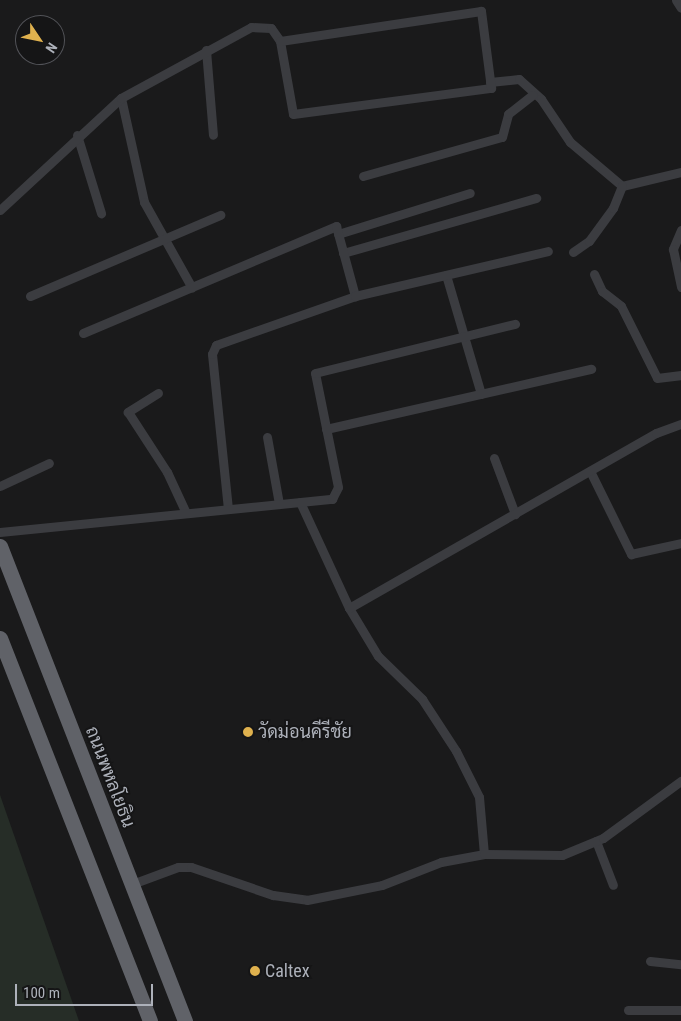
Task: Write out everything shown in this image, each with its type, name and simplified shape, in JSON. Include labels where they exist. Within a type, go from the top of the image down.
[{"type":"highway","name":"ถนนพหลโยธิน","points":[[0,546],[4,568],[132,884],[185,1021]]},
{"type":"highway","points":[[0,638],[150,1021]]},
{"type":"street","points":[[676,0],[681,8]]},
{"type":"street","points":[[0,210],[77,135],[121,98],[251,27],[271,28],[280,41],[293,114],[491,88],[481,11],[280,41]]},
{"type":"street","points":[[206,50],[212,135]]},
{"type":"street","points":[[490,82],[519,79],[532,95],[541,100],[570,142],[622,186]]},
{"type":"street","points":[[363,176],[502,137],[508,114],[532,95]]},
{"type":"street","points":[[121,98],[144,202],[192,288]]},
{"type":"street","points":[[77,135],[101,213]]},
{"type":"street","points":[[622,186],[681,172]]},
{"type":"street","points":[[573,252],[589,240],[614,208],[622,186]]},
{"type":"street","points":[[338,234],[470,193]]},
{"type":"street","points":[[343,253],[536,198]]},
{"type":"street","points":[[30,296],[220,216]]},
{"type":"street","points":[[83,333],[336,226],[355,296]]},
{"type":"street","points":[[681,230],[673,249],[681,288]]},
{"type":"street","points":[[228,509],[213,348],[355,296],[548,251]]},
{"type":"street","points":[[594,274],[602,291],[621,306],[656,378],[681,375]]},
{"type":"street","points":[[446,275],[481,394]]},
{"type":"street","points":[[0,532],[332,500],[338,487],[315,373],[515,324]]},
{"type":"street","points":[[326,429],[591,369]]},
{"type":"street","points":[[158,393],[128,412],[168,472],[186,513]]},
{"type":"street","points":[[349,608],[590,471],[681,424]]},
{"type":"street","points":[[267,437],[279,504]]},
{"type":"street","points":[[494,458],[515,514]]},
{"type":"street","points":[[0,486],[49,463]]},
{"type":"street","points":[[590,471],[631,554],[681,543]]},
{"type":"street","points":[[300,502],[349,608],[378,656],[422,699],[456,751],[478,797],[484,854]]},
{"type":"street","points":[[132,884],[178,867],[191,867],[273,896],[307,900],[382,885],[441,862],[484,854],[562,855],[596,841],[681,780]]},
{"type":"street","points":[[596,841],[613,885]]},
{"type":"street","points":[[650,961],[681,964]]},
{"type":"street","points":[[628,1010],[681,1010]]},
{"type":"shaded area","points":[[0,795],[79,1021],[0,1021]]},
{"type":"place","name":"วัดม่อนคีรีชัย","points":[[248,732]]},
{"type":"place","name":"Caltex","points":[[255,971]]}]
